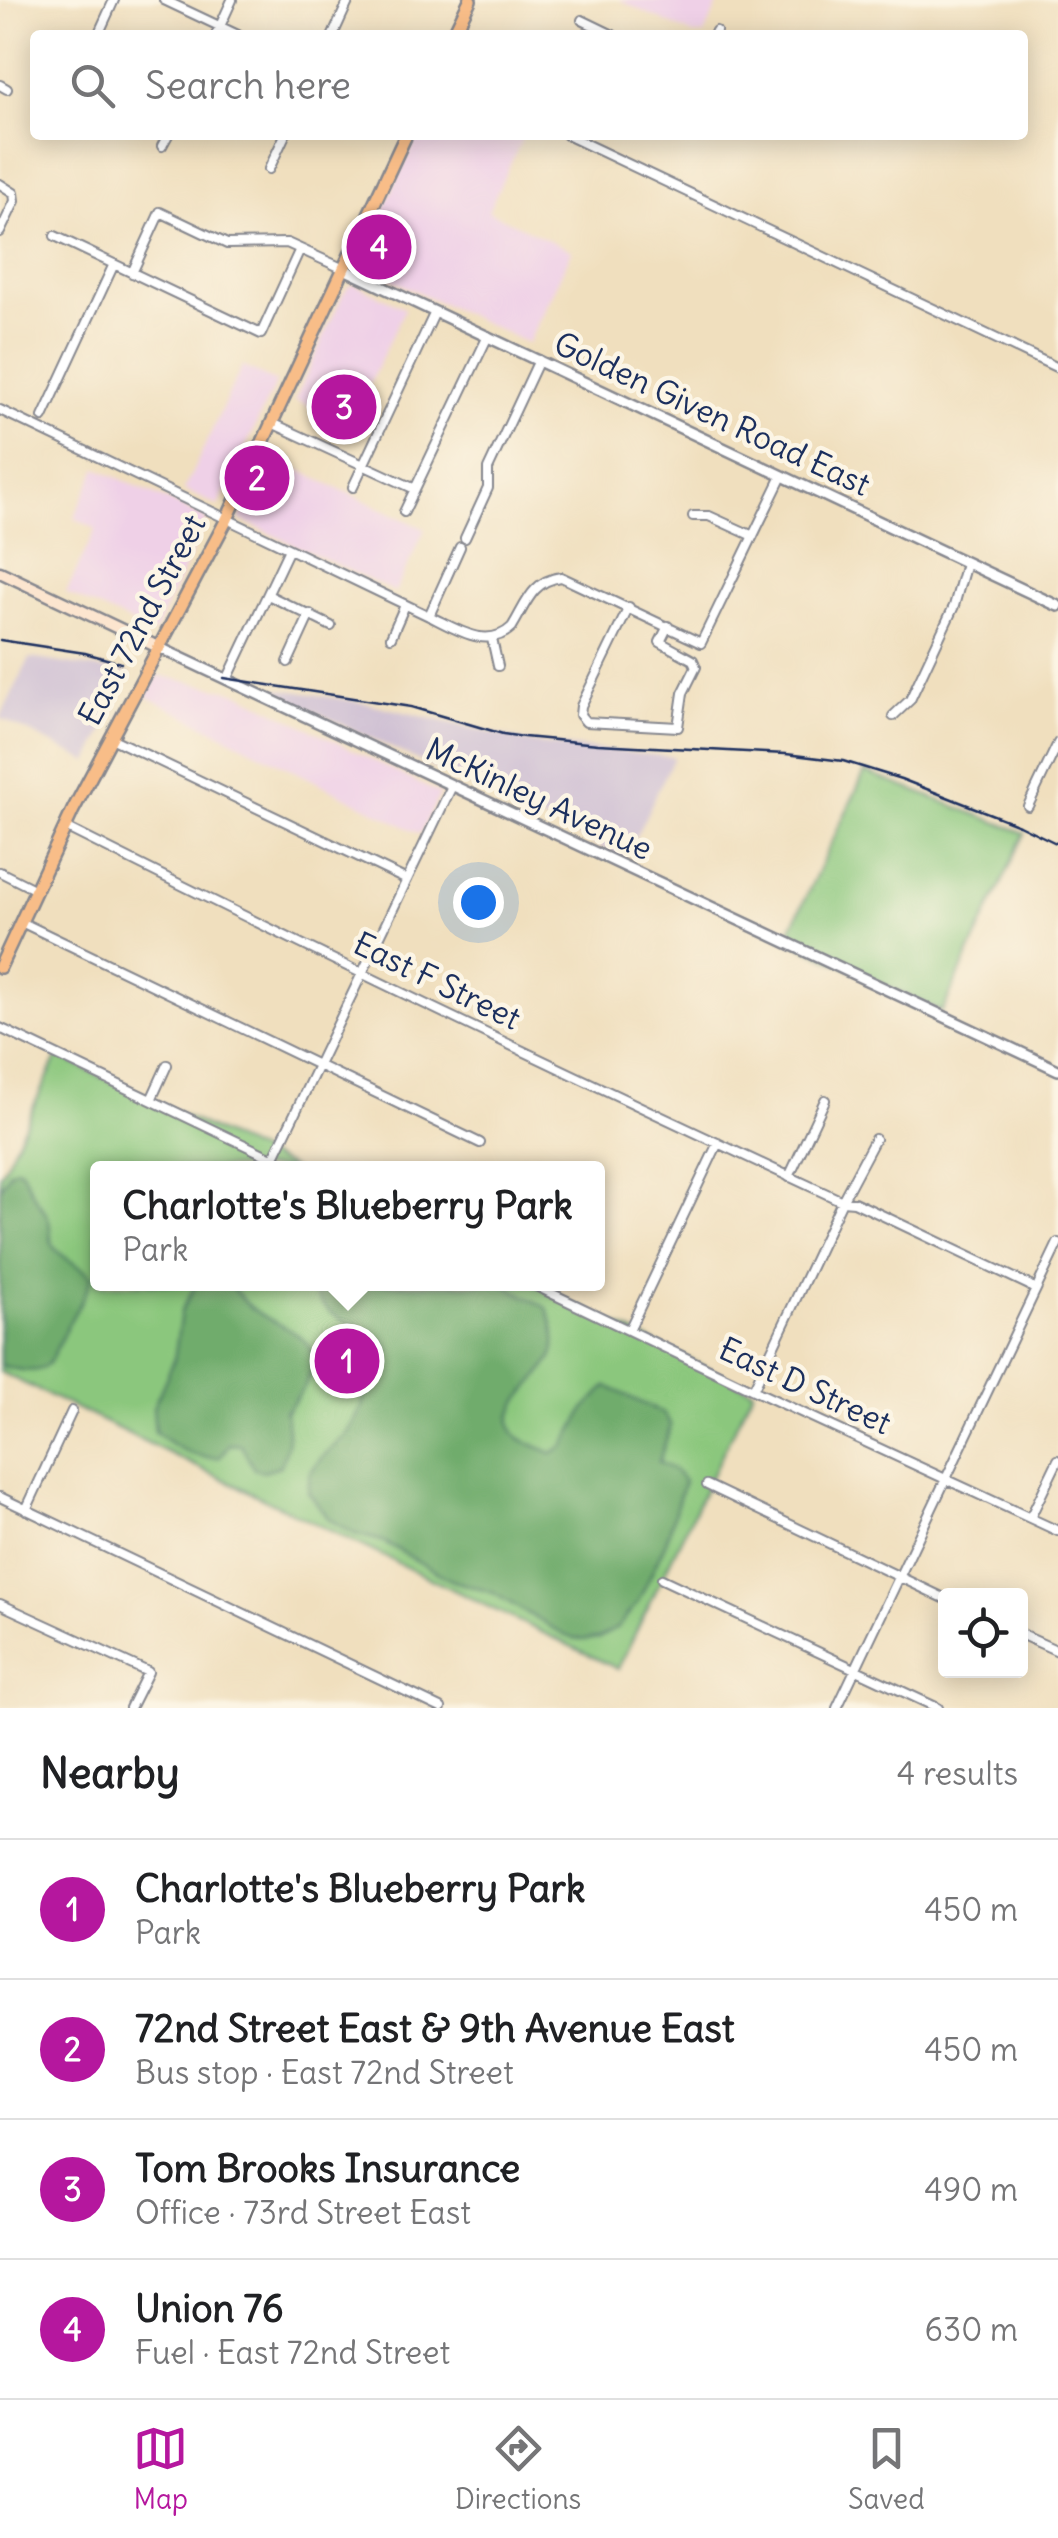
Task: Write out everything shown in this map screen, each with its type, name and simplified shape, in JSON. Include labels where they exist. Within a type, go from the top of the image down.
[{"type":"main road","points":[[455,30],[470,0]]},
{"type":"main road","name":"East 72nd Street","points":[[0,967],[65,828],[227,519],[404,140]]},
{"type":"main road","name":"McKinley Avenue","points":[[0,572],[160,648]]},
{"type":"street","points":[[100,30],[114,0]]},
{"type":"street","points":[[164,0],[216,30]]},
{"type":"street","points":[[218,30],[232,0]]},
{"type":"street","points":[[335,30],[349,0]]},
{"type":"street","points":[[582,20],[603,30]]},
{"type":"street","points":[[162,146],[165,140]]},
{"type":"street","points":[[269,169],[282,140]]},
{"type":"street","points":[[579,140],[1058,368]]},
{"type":"street","points":[[0,184],[15,196],[0,232]]},
{"type":"street","points":[[132,272],[160,212],[226,244],[279,242],[344,269]]},
{"type":"street","points":[[54,236],[261,334],[300,249]]},
{"type":"street","points":[[43,417],[114,264]]},
{"type":"street","name":"Golden Given Road East","points":[[344,269],[1058,606]]},
{"type":"street","points":[[353,488],[434,312]]},
{"type":"street","points":[[404,512],[488,336]]},
{"type":"street","points":[[466,538],[488,488],[488,469],[539,360]]},
{"type":"street","points":[[0,410],[429,616],[473,636],[492,639],[512,628],[540,583],[561,577],[701,643],[782,476]]},
{"type":"street","points":[[272,423],[415,489]]},
{"type":"street","points":[[693,516],[709,516],[753,536]]},
{"type":"street","points":[[429,616],[460,547]]},
{"type":"street","points":[[228,680],[289,549]]},
{"type":"street","points":[[892,716],[910,700],[954,606],[966,563]]},
{"type":"street","points":[[268,595],[331,626]]},
{"type":"street","points":[[391,637],[406,605]]},
{"type":"street","points":[[629,608],[580,710],[586,722],[678,727],[682,692],[696,667],[693,660],[660,642],[668,626]]},
{"type":"street","points":[[288,662],[310,614]]},
{"type":"street","points":[[492,639],[498,666]]},
{"type":"street","name":"McKinley Avenue","points":[[160,648],[1058,1070]]},
{"type":"street","points":[[111,738],[407,880]]},
{"type":"street","points":[[1028,806],[1058,743]]},
{"type":"street","points":[[273,1159],[452,786]]},
{"type":"street","name":"East F Street","points":[[65,828],[789,1177],[842,1201],[854,1202],[1035,1290]]},
{"type":"street","points":[[0,872],[36,890]]},
{"type":"street","points":[[21,922],[480,1143]]},
{"type":"street","points":[[0,1028],[277,1161]]},
{"type":"street","points":[[150,1100],[167,1065]]},
{"type":"street","points":[[789,1177],[826,1100]]},
{"type":"street","points":[[752,1390],[875,1139]]},
{"type":"street","points":[[629,1330],[718,1143]]},
{"type":"street","points":[[836,1708],[1058,1244]]},
{"type":"street","name":"East D Street","points":[[557,1291],[752,1390],[1058,1532]]},
{"type":"street","points":[[26,1510],[72,1411]]},
{"type":"street","points":[[1030,1518],[1058,1460]]},
{"type":"street","points":[[706,1485],[938,1595]]},
{"type":"street","points":[[0,1498],[441,1708]]},
{"type":"street","points":[[662,1579],[938,1708]]},
{"type":"street","points":[[0,1604],[148,1672],[130,1708]]},
{"type":"street","points":[[1028,1638],[1058,1651]]},
{"type":"shaded area","points":[[619,0],[720,0],[706,30],[682,30]]},
{"type":"shaded area","points":[[416,140],[522,140],[488,211],[572,251],[528,343],[368,269],[360,260]]},
{"type":"shaded area","points":[[354,284],[405,308],[350,425],[295,400],[343,294]]},
{"type":"shaded area","points":[[242,366],[276,382],[218,506],[184,490]]},
{"type":"shaded area","points":[[269,456],[425,529],[395,592],[239,519]]},
{"type":"shaded area","points":[[97,468],[207,519],[154,633],[66,593],[96,529],[74,518]]},
{"type":"shaded area","points":[[30,658],[131,674],[89,762],[0,718]]},
{"type":"shaded area","points":[[158,675],[239,693],[440,794],[420,834],[146,696]]},
{"type":"shaded area","points":[[277,688],[371,704],[533,743],[674,757],[625,859],[276,693]]},
{"type":"green space","points":[[865,772],[1025,833],[942,1012],[786,939]]},
{"type":"green space","points":[[58,1056],[278,1161],[90,1161],[90,1291],[547,1291],[753,1390],[618,1669],[0,1372],[0,1176]]},
{"type":"green space","points":[[16,1168],[22,1172],[47,1215],[55,1248],[90,1275],[85,1294],[53,1357],[41,1369],[31,1371],[0,1365],[0,1189]]},
{"type":"green space","points":[[192,1291],[235,1291],[253,1309],[295,1333],[311,1350],[309,1378],[285,1412],[288,1440],[280,1466],[264,1471],[254,1469],[241,1445],[229,1444],[220,1457],[193,1454],[155,1432],[153,1408],[174,1360],[181,1312]]},
{"type":"green space","points":[[313,1291],[516,1291],[547,1308],[555,1349],[516,1405],[511,1426],[519,1438],[552,1453],[564,1446],[585,1409],[607,1386],[664,1414],[671,1425],[659,1462],[684,1481],[666,1542],[638,1602],[617,1628],[599,1638],[566,1636],[493,1593],[451,1580],[382,1541],[355,1534],[330,1520],[308,1492],[310,1473],[347,1434],[362,1407],[366,1376],[389,1350],[370,1333],[330,1312]]},
{"type":"railway","points":[[0,640],[85,653],[121,663]]},
{"type":"railway","points":[[224,678],[411,707],[524,737],[843,761],[901,779],[1058,844]]},
{"type":"place","name":"Union 76","points":[[379,247]]},
{"type":"place","name":"Tom Brooks Insurance","points":[[344,407]]},
{"type":"place","name":"72nd Street East & 9th Avenue East","points":[[257,478]]},
{"type":"place","name":"Charlotte's Blueberry Park","points":[[347,1361]]}]
